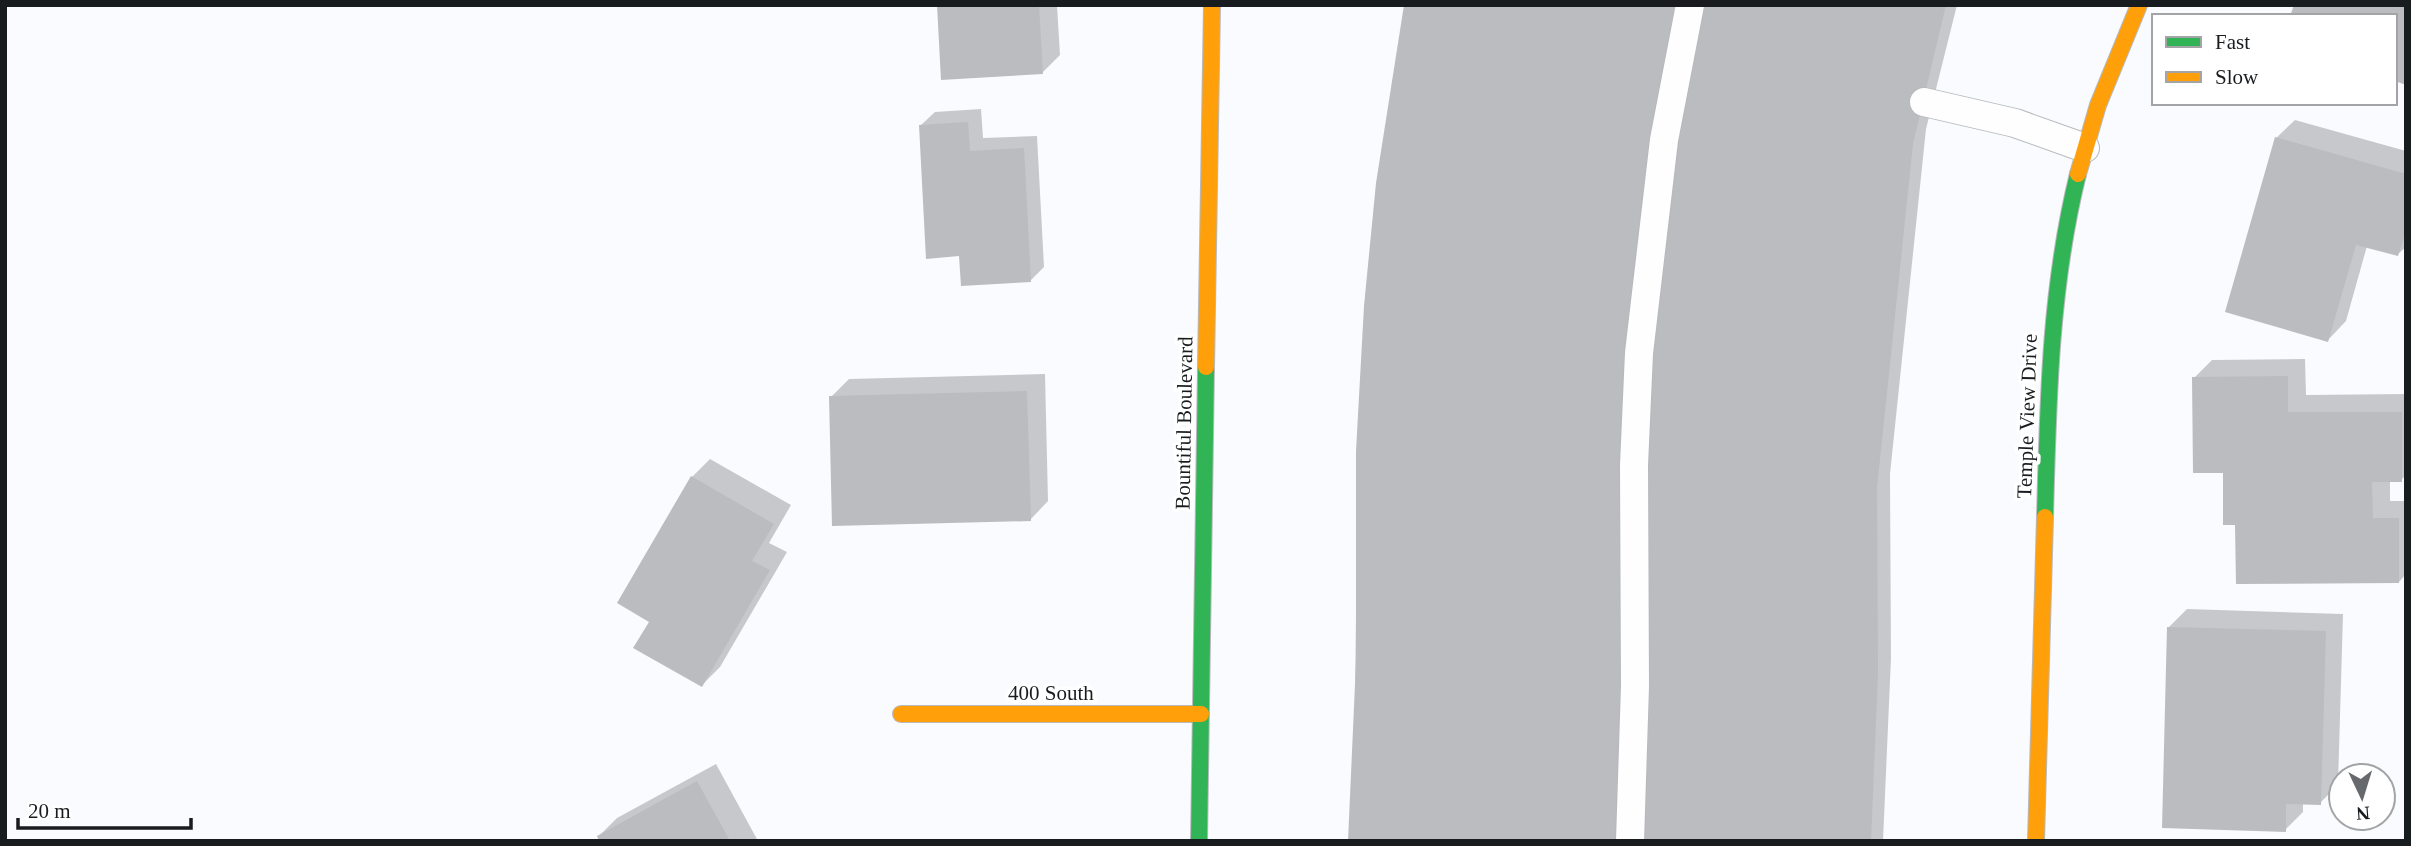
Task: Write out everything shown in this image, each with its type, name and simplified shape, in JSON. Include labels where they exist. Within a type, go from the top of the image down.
[{"type":"street","name":"Bountiful Boulevard","points":[[1199,841],[1212,5]]},
{"type":"street","name":"Temple View Drive","points":[[2036,841],[2050,343],[2068,216],[2085,148],[2099,104],[2139,5]]},
{"type":"street","name":"400 South","points":[[901,714],[1200,713]]},
{"type":"lane","points":[[1630,841],[1635,686],[1634,465],[1639,353],[1664,140],[1690,5]]},
{"type":"lane","points":[[1924,102],[2015,122],[2085,148]]},
{"type":"building","points":[[937,5],[1039,5],[1043,74],[941,80]]},
{"type":"building","points":[[1404,5],[1946,5],[1913,144],[1877,488],[1878,673],[1871,841],[1348,841],[1356,662],[1356,451],[1364,306],[1376,183]]},
{"type":"building","points":[[2294,5],[2406,5],[2406,85],[2397,82],[2397,14],[2291,14]]},
{"type":"building","points":[[968,122],[970,151],[1024,148],[1031,282],[961,286],[959,256],[926,259],[919,125]]},
{"type":"building","points":[[2275,137],[2406,174],[2406,231],[2398,256],[2356,245],[2328,342],[2225,312]]},
{"type":"building","points":[[2288,376],[2288,412],[2402,412],[2402,482],[2372,482],[2373,518],[2399,518],[2399,583],[2236,584],[2235,525],[2223,525],[2223,473],[2193,473],[2192,377]]},
{"type":"building","points":[[1027,391],[1031,521],[832,526],[829,396]]},
{"type":"building","points":[[691,476],[774,524],[752,561],[770,570],[702,687],[633,648],[649,622],[617,603]]},
{"type":"building","points":[[2167,627],[2326,631],[2321,805],[2286,804],[2286,832],[2162,828]]},
{"type":"building","points":[[697,781],[730,841],[599,841],[597,836]]},
{"type":"traffic: fast","points":[[2045,517],[2049,387],[2056,302],[2061,259],[2078,174]]},
{"type":"traffic: fast","points":[[1199,841],[1206,367]]},
{"type":"traffic: slow","points":[[1206,367],[1212,5]]},
{"type":"traffic: slow","points":[[2078,174],[2098,105],[2139,5]]},
{"type":"traffic: slow","points":[[2036,841],[2045,517]]},
{"type":"traffic: slow","points":[[901,714],[1201,714]]}]
